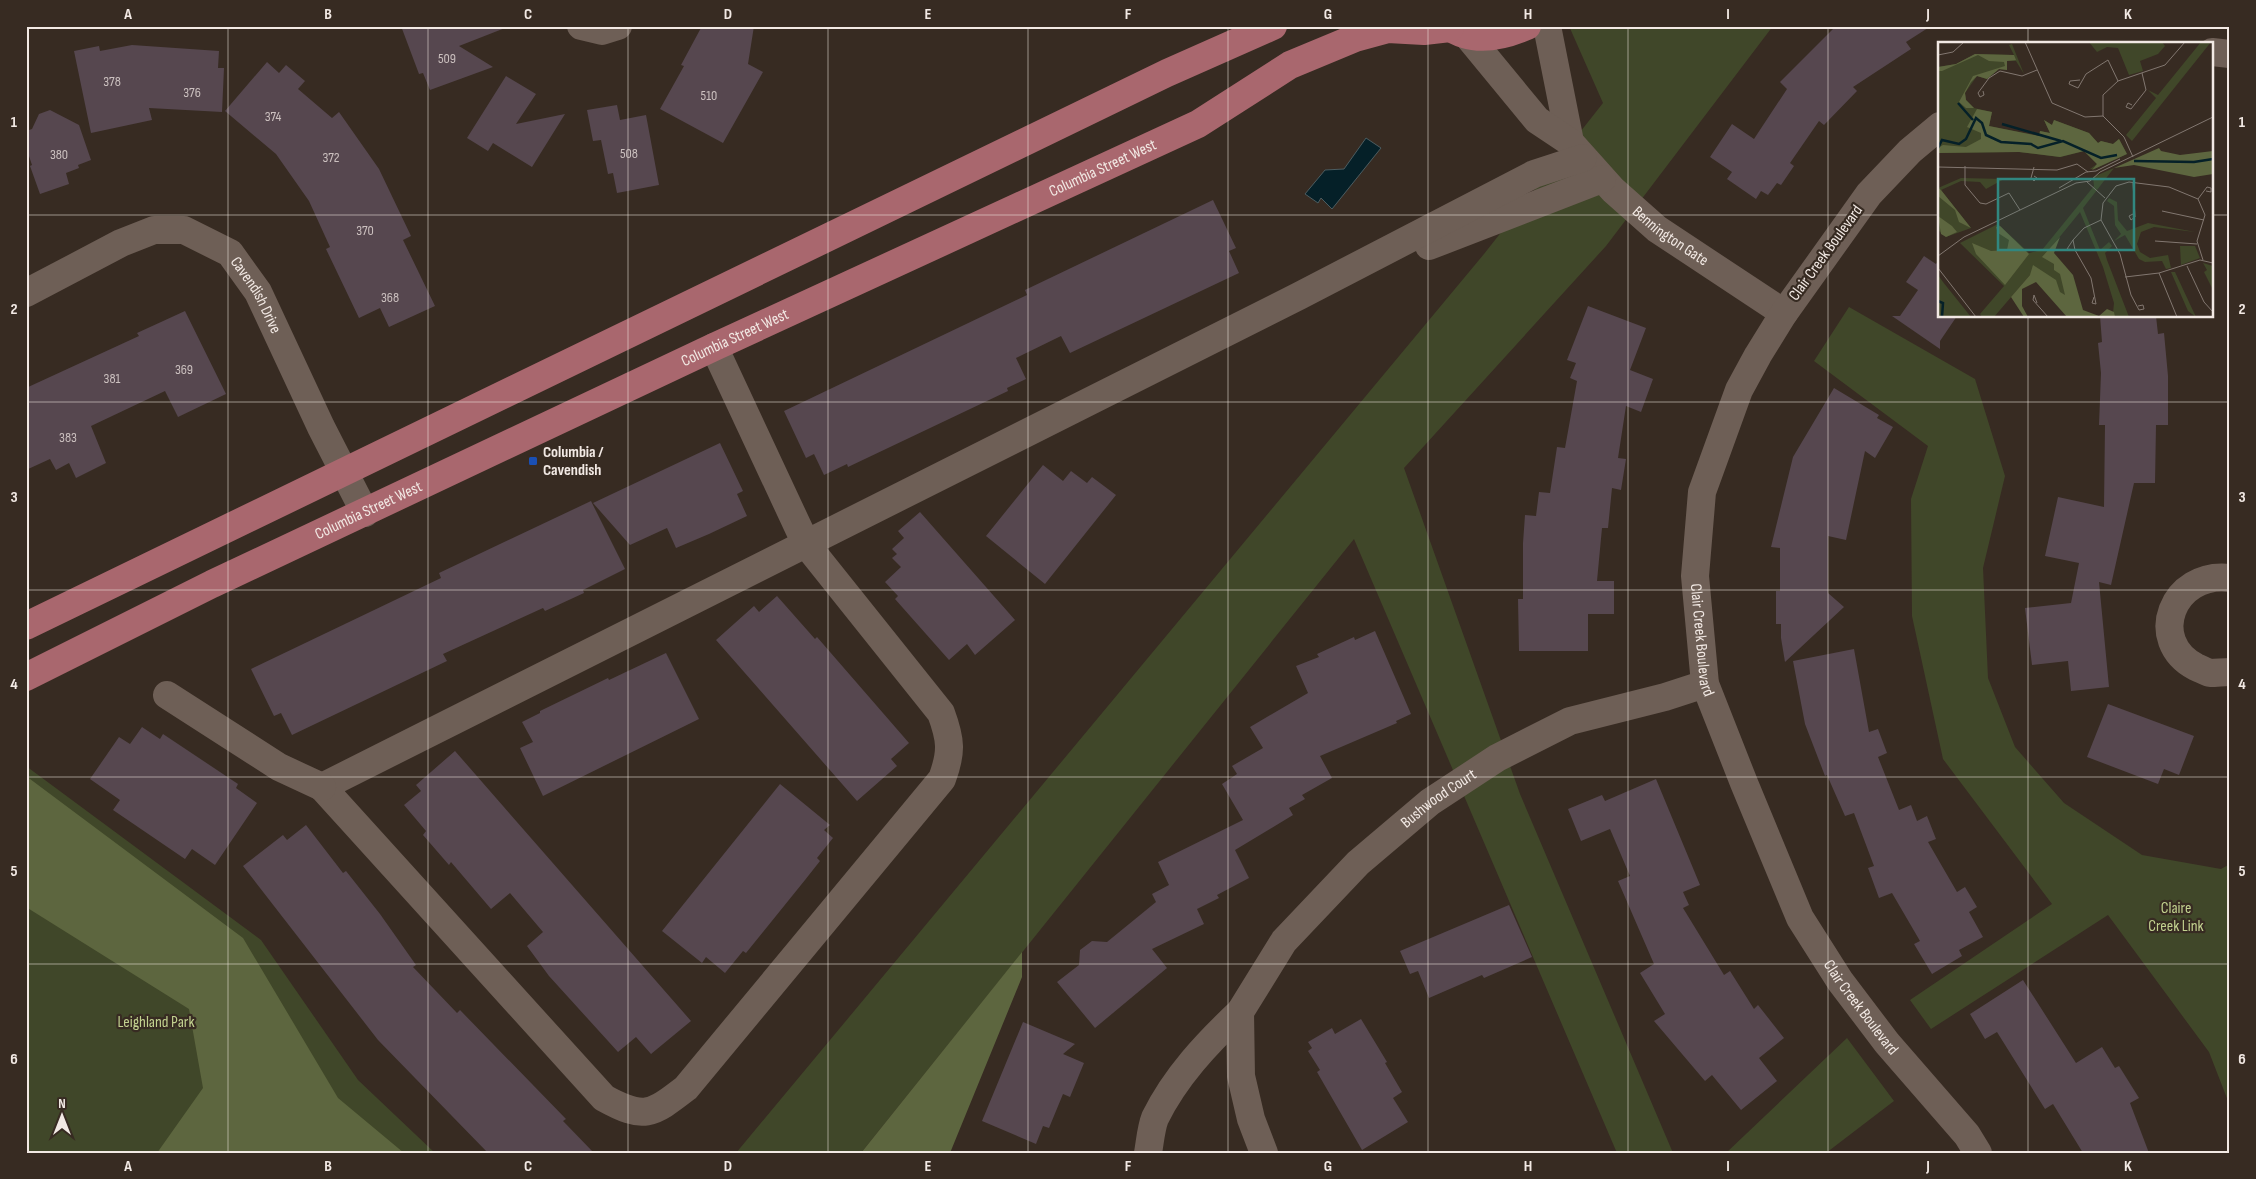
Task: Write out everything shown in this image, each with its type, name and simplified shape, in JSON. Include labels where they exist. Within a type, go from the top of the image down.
[{"type":"main road","points":[[26,626],[1158,77],[1273,26]]},
{"type":"main road","name":"Columbia Street West","points":[[26,677],[212,584],[714,347],[1198,124],[1290,65],[1355,38],[1388,28],[1424,31],[1455,30],[1487,37],[1508,34],[1527,26]]},
{"type":"street","points":[[581,26],[602,31],[618,26]]},
{"type":"street","points":[[322,786],[1299,296],[1577,150],[1546,26]]},
{"type":"street","name":"Bennington Gate","points":[[1455,30],[1537,120],[1577,150],[1602,179],[1657,230],[1784,313]]},
{"type":"street","points":[[2214,52],[2230,54]]},
{"type":"street","name":"Clair Creek Boulevard","points":[[1938,128],[1910,151],[1869,194],[1784,313],[1739,390],[1702,492],[1695,576],[1705,684],[1800,918],[1840,981],[1887,1043],[1966,1135],[1978,1153]]},
{"type":"street","points":[[1299,296],[1602,179]]},
{"type":"street","name":"Cavendish Drive","points":[[26,293],[121,243],[154,230],[184,230],[230,253],[258,292],[321,427],[365,512]]},
{"type":"street","points":[[166,695],[279,767],[322,786],[604,1098],[626,1110],[644,1112],[661,1108],[686,1088],[717,1051],[942,779],[949,760],[950,737],[941,714],[806,544],[714,347]]},
{"type":"street","points":[[2230,578],[2216,576],[2197,581],[2178,598],[2171,614],[2170,634],[2176,650],[2186,661],[2209,673],[2230,672]]},
{"type":"street","name":"Bushwood Court","points":[[1148,1153],[1155,1120],[1180,1077],[1208,1042],[1240,1012],[1284,941],[1358,863],[1430,802],[1497,758],[1570,721],[1665,697],[1705,684]]},
{"type":"street","points":[[1240,1012],[1241,1076],[1251,1119],[1264,1153]]},
{"type":"green space","points":[[1569,26],[1773,26],[1606,246],[1404,468],[1520,794],[1673,1153],[1617,1153],[1354,539],[861,1153],[736,1153],[1484,254],[1603,103]]},
{"type":"green space","name":"Claire Creek Link","points":[[1849,307],[1975,379],[2005,476],[1983,568],[1988,678],[2015,747],[2064,803],[2142,855],[2221,869],[2230,864],[2230,1106],[2209,1052],[2108,915],[1931,1029],[1910,1000],[2052,904],[1943,759],[1912,616],[1911,499],[1928,446],[1814,361]]},
{"type":"green space","name":"Leighland Park","points":[[26,766],[261,940],[358,1080],[435,1153],[26,1153]]},
{"type":"green space","points":[[26,776],[243,938],[338,1098],[404,1153],[157,1153],[203,1088],[189,1009],[26,907]]},
{"type":"green space","points":[[1022,952],[1022,977],[950,1153],[861,1153]]},
{"type":"green space","points":[[1847,1038],[1894,1101],[1826,1153],[1726,1153]]},
{"type":"water","points":[[1366,138],[1381,148],[1332,209],[1321,198],[1318,203],[1305,194],[1325,170],[1344,169]]},
{"type":"building","points":[[401,26],[504,26],[505,28],[459,46],[493,67],[430,90],[423,73],[419,74]]},
{"type":"building","points":[[702,26],[754,26],[748,64],[763,72],[723,143],[660,109],[684,66],[681,65]]},
{"type":"building","points":[[1836,26],[1931,26],[1906,42],[1911,49],[1853,87],[1857,91],[1824,125],[1819,121],[1790,163],[1794,166],[1781,185],[1777,183],[1768,195],[1761,191],[1756,199],[1727,179],[1732,172],[1710,157],[1732,124],[1754,139],[1787,89],[1780,82]]},
{"type":"building","points":[[132,45],[219,51],[218,68],[224,68],[222,112],[149,108],[152,120],[91,133],[74,51],[99,46],[100,51]]},
{"type":"building","points":[[267,62],[279,73],[286,65],[305,81],[298,89],[332,118],[339,112],[379,169],[411,236],[403,240],[435,306],[389,327],[380,308],[359,318],[326,249],[330,247],[309,201],[276,154],[225,111]]},
{"type":"building","points":[[506,76],[536,94],[516,124],[565,114],[532,167],[493,143],[488,151],[467,138]]},
{"type":"building","points":[[617,105],[620,120],[646,115],[659,185],[617,193],[613,173],[608,174],[601,140],[593,141],[587,110]]},
{"type":"building","points":[[50,110],[79,125],[91,160],[78,165],[79,168],[66,173],[69,184],[40,194],[30,166],[32,165],[26,147],[26,131],[32,129],[39,114]]},
{"type":"building","points":[[1213,200],[1236,248],[1229,251],[1239,273],[1070,353],[1061,336],[1016,358],[1026,379],[1007,388],[1008,391],[848,467],[847,464],[824,475],[814,454],[806,458],[784,411],[1027,295],[1025,290]]},
{"type":"building","points":[[1924,256],[1936,264],[1938,261],[1938,318],[1956,318],[1940,341],[1940,349],[1892,316],[1900,316],[1918,290],[1906,282]]},
{"type":"building","points":[[1588,306],[1646,328],[1630,370],[1653,379],[1641,412],[1626,406],[1618,458],[1626,459],[1621,490],[1612,488],[1608,528],[1602,528],[1597,581],[1614,581],[1614,614],[1588,614],[1588,651],[1519,651],[1518,599],[1523,599],[1525,515],[1536,516],[1539,492],[1550,493],[1557,447],[1565,448],[1577,381],[1570,378],[1576,363],[1567,360]]},
{"type":"building","points":[[185,311],[226,394],[178,417],[165,391],[91,426],[106,463],[76,478],[69,463],[56,470],[50,459],[26,470],[26,388],[139,336],[137,333]]},
{"type":"building","points":[[2100,318],[2156,318],[2158,334],[2164,333],[2168,376],[2168,425],[2156,425],[2155,483],[2134,483],[2111,585],[2099,582],[2109,687],[2071,691],[2068,661],[2032,665],[2025,608],[2071,603],[2079,563],[2045,556],[2058,497],[2104,507],[2105,425],[2099,425],[2101,373],[2098,343],[2102,342]]},
{"type":"building","points":[[1834,388],[1879,415],[1877,418],[1893,427],[1875,458],[1865,451],[1846,540],[1828,536],[1828,593],[1844,607],[1785,662],[1781,624],[1776,624],[1776,591],[1780,591],[1780,548],[1771,547],[1793,457]]},
{"type":"building","points":[[720,443],[743,491],[737,494],[747,516],[709,534],[676,548],[667,528],[630,545],[593,503]]},
{"type":"building","points":[[1043,465],[1063,481],[1071,471],[1087,483],[1092,477],[1116,495],[1045,584],[986,536]]},
{"type":"building","points":[[591,501],[625,569],[583,590],[584,593],[545,611],[543,608],[443,654],[447,661],[292,735],[281,713],[274,716],[251,669],[441,578],[439,573]]},
{"type":"building","points":[[920,512],[1015,620],[975,655],[967,644],[949,660],[895,599],[898,596],[885,582],[901,567],[892,558],[897,554],[892,549],[904,538],[898,531]]},
{"type":"building","points":[[777,596],[815,639],[817,637],[909,743],[891,759],[897,766],[857,801],[716,640],[754,606],[759,612]]},
{"type":"building","points":[[1375,631],[1411,714],[1396,721],[1397,723],[1320,756],[1332,778],[1302,795],[1305,799],[1289,808],[1293,815],[1235,850],[1249,878],[1217,895],[1219,898],[1197,909],[1204,924],[1152,949],[1167,968],[1095,1028],[1057,982],[1079,965],[1080,950],[1092,941],[1107,942],[1156,902],[1152,894],[1169,885],[1158,862],[1243,820],[1222,784],[1237,774],[1232,766],[1263,748],[1250,727],[1308,693],[1296,666],[1319,657],[1317,654],[1354,637],[1355,640]]},
{"type":"building","points":[[1854,649],[1869,732],[1878,729],[1887,753],[1878,757],[1899,810],[1911,805],[1917,821],[1927,816],[1936,839],[1928,842],[1957,892],[1965,887],[1977,907],[1969,912],[1983,937],[1959,950],[1962,956],[1932,974],[1914,944],[1920,941],[1892,893],[1879,898],[1868,868],[1874,866],[1854,813],[1845,816],[1827,775],[1825,776],[1805,724],[1793,661]]},
{"type":"building","points":[[666,653],[699,719],[543,796],[520,748],[533,742],[522,722],[540,713],[540,711],[608,678],[609,680]]},
{"type":"building","points":[[2108,704],[2194,736],[2179,775],[2164,769],[2158,784],[2087,757]]},
{"type":"building","points":[[142,727],[160,739],[163,734],[238,784],[236,788],[257,803],[215,865],[192,849],[185,859],[113,810],[120,800],[90,779],[119,737],[130,744]]},
{"type":"building","points":[[455,751],[691,1021],[651,1054],[636,1037],[618,1052],[549,976],[527,946],[543,932],[510,893],[491,909],[451,862],[449,865],[423,835],[426,831],[404,805],[421,791],[416,785]]},
{"type":"building","points":[[1656,779],[1700,885],[1683,892],[1689,905],[1683,908],[1724,975],[1730,971],[1754,1009],[1758,1005],[1784,1038],[1759,1058],[1777,1081],[1741,1110],[1712,1075],[1705,1081],[1654,1021],[1665,1014],[1640,973],[1654,964],[1618,881],[1630,876],[1610,829],[1581,841],[1568,809],[1602,795],[1605,801]]},
{"type":"building","points":[[780,784],[830,825],[824,830],[833,838],[817,858],[820,861],[805,880],[746,953],[743,951],[725,973],[706,957],[702,963],[662,931]]},
{"type":"building","points":[[306,825],[343,873],[346,871],[380,914],[416,965],[413,967],[457,1013],[460,1010],[566,1119],[563,1121],[594,1153],[488,1153],[378,1040],[243,866],[283,835],[287,840]]},
{"type":"building","points":[[1509,905],[1532,957],[1484,978],[1482,975],[1429,998],[1418,971],[1410,974],[1400,951]]},
{"type":"building","points":[[2023,980],[2076,1063],[2102,1047],[2115,1068],[2119,1066],[2139,1098],[2130,1103],[2149,1153],[2083,1153],[2053,1104],[2045,1109],[1997,1032],[1985,1039],[1970,1014]]},
{"type":"building","points":[[1361,1019],[1387,1062],[1385,1063],[1402,1092],[1393,1098],[1408,1122],[1362,1150],[1317,1072],[1320,1070],[1308,1051],[1312,1048],[1308,1042],[1332,1028],[1335,1034]]},
{"type":"building","points":[[1023,1022],[1075,1044],[1063,1054],[1084,1063],[1070,1097],[1063,1094],[1049,1128],[1043,1126],[1036,1144],[982,1121]]},
{"type":"place","name":"Columbia / Cavendish","points":[[533,461]]}]
